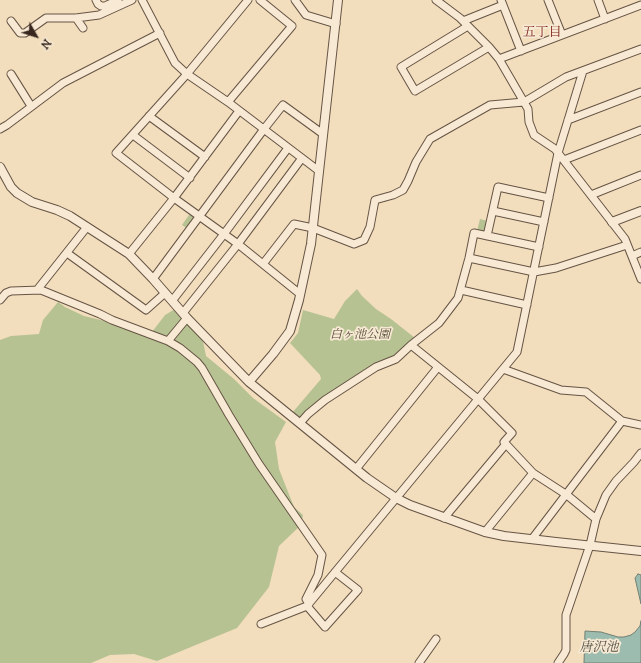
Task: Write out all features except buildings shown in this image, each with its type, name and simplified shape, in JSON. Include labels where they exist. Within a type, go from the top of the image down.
[{"type":"street","points":[[96,0],[101,6],[105,6],[118,0]]},
{"type":"street","points":[[11,21],[20,33],[25,33],[46,18],[76,18],[99,15],[132,0]]},
{"type":"street","points":[[142,0],[175,63],[187,74],[228,102],[319,171]]},
{"type":"street","points":[[248,0],[187,74],[116,153],[174,198],[238,244],[300,294]]},
{"type":"street","points":[[228,102],[292,26],[260,0]]},
{"type":"street","points":[[295,0],[306,15],[336,24]]},
{"type":"street","points":[[250,382],[290,331],[300,294],[311,244],[338,0]]},
{"type":"street","points":[[436,0],[466,23],[499,59],[528,109],[529,122],[534,134],[555,149],[625,239],[641,279]]},
{"type":"street","points":[[548,0],[562,35]]},
{"type":"street","points":[[598,0],[605,19]]},
{"type":"street","points":[[489,47],[415,90],[401,68],[466,23],[502,3],[521,51]]},
{"type":"street","points":[[499,59],[641,5]]},
{"type":"street","points":[[76,18],[83,28]]},
{"type":"street","points":[[0,129],[63,83],[160,33]]},
{"type":"street","points":[[263,264],[294,224],[313,228],[354,244],[364,240],[370,227],[375,200],[393,195],[403,190],[416,162],[430,139],[490,105],[524,102],[566,77],[641,49]]},
{"type":"street","points":[[261,624],[308,605],[517,352],[558,153],[583,71]]},
{"type":"street","points":[[11,74],[31,106]]},
{"type":"street","points":[[568,120],[641,92]]},
{"type":"street","points":[[153,279],[283,105],[323,134]]},
{"type":"street","points":[[129,254],[190,178],[239,111]]},
{"type":"street","points":[[150,116],[205,157]]},
{"type":"street","points":[[564,160],[641,130]]},
{"type":"street","points":[[133,134],[190,178]]},
{"type":"street","points":[[172,301],[288,148]]},
{"type":"street","points":[[168,341],[185,315],[302,158]]},
{"type":"street","points":[[0,167],[17,193],[32,202],[70,216],[129,254],[185,315],[250,382],[367,478],[396,498],[444,518],[485,532],[504,536],[641,551]]},
{"type":"street","points":[[591,195],[641,175]]},
{"type":"street","points":[[487,236],[498,187],[549,198]]},
{"type":"street","points":[[493,211],[544,222]]},
{"type":"street","points":[[612,222],[641,211]]},
{"type":"street","points":[[38,290],[87,227]]},
{"type":"street","points":[[300,423],[308,414],[325,400],[376,367],[396,359],[439,323],[458,298],[474,233],[539,247]]},
{"type":"street","points":[[469,258],[534,272],[556,268],[627,245]]},
{"type":"street","points":[[67,252],[146,310],[165,293]]},
{"type":"street","points":[[632,256],[641,252]]},
{"type":"street","points":[[0,300],[6,293],[11,291],[41,290],[112,320],[168,341],[180,348],[202,368],[229,416],[259,464],[322,555],[318,575],[306,599],[308,605],[325,627],[358,590],[335,572]]},
{"type":"street","points":[[461,290],[527,305]]},
{"type":"street","points":[[411,345],[478,399],[512,433],[504,442],[506,444],[444,518]]},
{"type":"street","points":[[356,469],[438,367]]},
{"type":"street","points":[[503,369],[561,390],[586,392],[622,421],[641,425]]},
{"type":"street","points":[[532,539],[622,421]]},
{"type":"street","points":[[506,444],[533,473],[567,495],[596,519]]},
{"type":"street","points":[[558,663],[566,650],[566,615],[590,545],[596,519],[606,495],[616,481],[641,453]]},
{"type":"street","points":[[485,532],[533,473]]},
{"type":"street","points":[[419,663],[436,639]]},
{"type":"green space","points":[[191,212],[198,216],[188,229],[182,225]]},
{"type":"green space","points":[[480,219],[488,221],[485,233],[477,231]]},
{"type":"green space","name":"白ヶ池公園","points":[[357,289],[376,309],[415,338],[394,357],[343,384],[328,394],[299,419],[292,413],[321,379],[320,375],[290,343],[298,333],[303,310],[334,319],[345,301]]},
{"type":"green space","points":[[58,302],[84,316],[152,332],[165,315],[175,309],[202,336],[206,356],[234,379],[253,398],[286,422],[275,442],[279,469],[294,507],[303,515],[301,525],[279,546],[269,587],[237,628],[157,661],[134,654],[110,655],[91,663],[0,663],[0,340],[11,336],[39,334],[43,320]]},
{"type":"water","points":[[638,574],[641,575],[641,604],[635,578]]},
{"type":"water","name":"唐沢池","points":[[641,621],[641,663],[584,663],[585,631],[601,632],[618,637],[624,637],[635,632],[640,626]]},
{"type":"district","name":"五丁目","points":[[542,33]]}]
